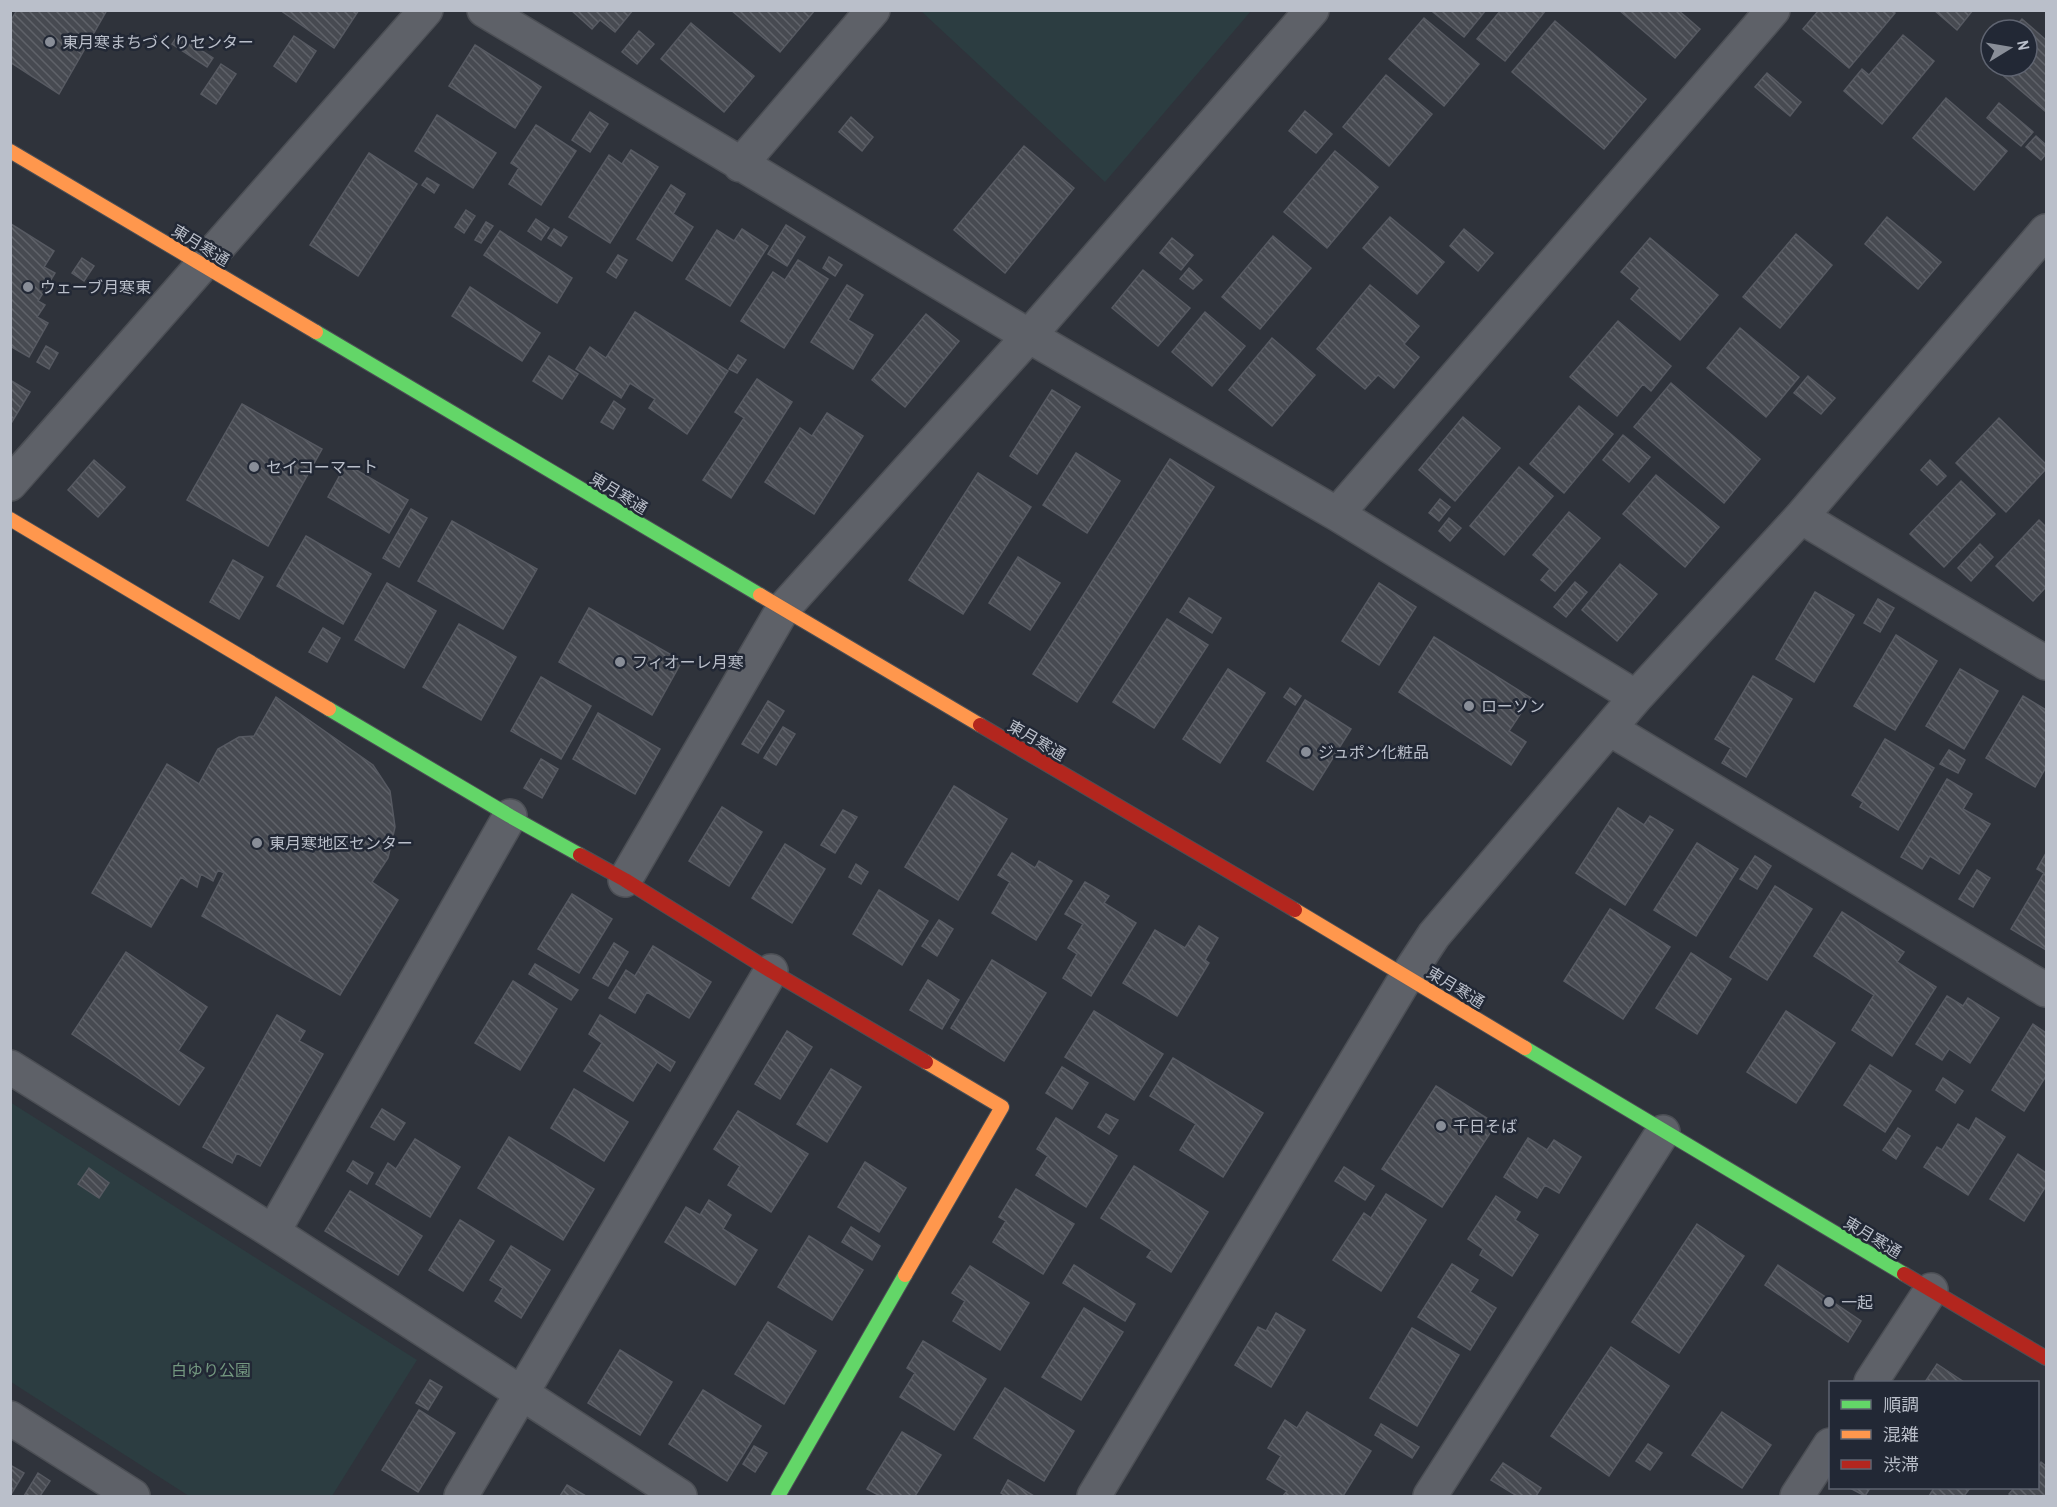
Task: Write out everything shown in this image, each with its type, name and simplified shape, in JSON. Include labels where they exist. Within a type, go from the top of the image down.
[{"type":"street","points":[[10,484],[426,10]]},
{"type":"street","points":[[484,10],[1029,336],[1336,514],[1636,697]]},
{"type":"street","points":[[740,165],[873,10]]},
{"type":"street","points":[[625,880],[783,609],[1029,336],[1312,10]]},
{"type":"street","points":[[1336,514],[1773,10]]},
{"type":"street","name":"東月寒通","points":[[10,152],[1407,976],[1663,1132],[2046,1358]]},
{"type":"street","points":[[1094,1497],[1407,976],[1434,935],[1636,697],[1801,517],[2046,231]]},
{"type":"street","points":[[1801,517],[2046,663]]},
{"type":"street","points":[[10,519],[510,816],[625,880],[771,971],[1002,1107],[778,1497]]},
{"type":"street","points":[[1610,729],[2046,990]]},
{"type":"street","points":[[273,1232],[510,816]]},
{"type":"street","points":[[461,1497],[771,971]]},
{"type":"street","points":[[10,1067],[273,1232],[680,1497]]},
{"type":"street","points":[[1431,1497],[1663,1132]]},
{"type":"street","points":[[1872,1381],[1931,1290]]},
{"type":"street","points":[[10,1418],[133,1497]]},
{"type":"street","points":[[1797,1497],[1829,1447]]},
{"type":"green space","points":[[921,11],[1251,11],[1105,182]]},
{"type":"green space","name":"白ゆり公園","points":[[10,1102],[417,1360],[332,1496],[189,1496],[11,1382]]},
{"type":"building","name":"東月寒まちづくりセンター","points":[[17,10],[107,10],[59,94],[10,62],[10,22]]},
{"type":"building","points":[[280,10],[359,10],[334,48]]},
{"type":"building","points":[[571,10],[633,10],[615,32],[600,20],[592,29]]},
{"type":"building","points":[[731,10],[815,10],[780,52]]},
{"type":"building","points":[[1434,10],[1486,10],[1464,37],[1433,12]]},
{"type":"building","points":[[1501,10],[1546,10],[1505,61],[1477,39]]},
{"type":"building","points":[[1619,10],[1678,10],[1700,29],[1675,58]]},
{"type":"building","points":[[1819,10],[1892,10],[1895,13],[1849,68],[1803,29]]},
{"type":"building","points":[[1934,10],[1973,10],[1957,30]]},
{"type":"building","points":[[1424,18],[1479,64],[1444,106],[1389,59]]},
{"type":"building","points":[[1555,21],[1646,99],[1604,149],[1512,72]]},
{"type":"building","points":[[691,23],[754,76],[724,112],[661,59]]},
{"type":"building","points":[[639,31],[654,44],[637,64],[622,52]]},
{"type":"building","points":[[2039,34],[2046,40],[2046,112],[2006,78],[2039,78]]},
{"type":"building","points":[[178,35],[213,58],[207,67],[172,44]]},
{"type":"building","points":[[1903,35],[1934,61],[1882,124],[1844,91],[1862,69],[1869,75]]},
{"type":"building","points":[[294,36],[316,51],[296,82],[274,66]]},
{"type":"building","points":[[475,45],[541,87],[515,128],[449,86]]},
{"type":"building","points":[[221,64],[236,74],[216,104],[201,94]]},
{"type":"building","points":[[1767,73],[1801,102],[1790,116],[1755,87]]},
{"type":"building","points":[[1386,75],[1432,114],[1389,166],[1343,127]]},
{"type":"building","points":[[1946,98],[2007,151],[1974,190],[1913,138]]},
{"type":"building","points":[[1999,103],[2033,132],[2021,146],[1987,118]]},
{"type":"building","points":[[1305,111],[1332,134],[1316,153],[1289,131]]},
{"type":"building","points":[[590,112],[608,124],[590,152],[572,140]]},
{"type":"building","points":[[437,115],[496,153],[473,188],[415,151]]},
{"type":"building","points":[[851,117],[873,137],[862,151],[839,132]]},
{"type":"building","points":[[536,125],[576,151],[541,205],[509,184],[519,168],[511,163]]},
{"type":"building","points":[[2036,136],[2046,145],[2046,154],[2041,160],[2026,147]]},
{"type":"building","points":[[1024,146],[1074,188],[1005,273],[954,230]]},
{"type":"building","points":[[631,150],[658,167],[610,243],[569,217],[609,155],[622,164]]},
{"type":"building","points":[[1335,151],[1378,187],[1327,248],[1284,212]]},
{"type":"building","points":[[369,153],[417,184],[358,276],[310,245]]},
{"type":"building","points":[[427,178],[439,185],[434,193],[422,185]]},
{"type":"building","points":[[671,185],[685,194],[673,214],[693,227],[672,261],[637,239]]},
{"type":"building","points":[[466,210],[475,216],[464,233],[455,227]]},
{"type":"building","points":[[1390,217],[1444,262],[1417,294],[1363,248]]},
{"type":"building","points":[[1887,217],[1941,262],[1918,289],[1865,244]]},
{"type":"building","points":[[536,219],[549,228],[541,240],[528,231]]},
{"type":"building","points":[[486,222],[493,226],[481,243],[475,240]]},
{"type":"building","name":"ウェーブ月寒東","points":[[11,224],[54,251],[44,267],[55,273],[38,301],[45,305],[37,317],[48,323],[29,357],[10,346]]},
{"type":"building","points":[[786,225],[805,237],[787,266],[768,254]]},
{"type":"building","points":[[554,229],[567,237],[561,246],[548,238]]},
{"type":"building","points":[[742,229],[768,246],[730,306],[686,279],[717,230],[734,241]]},
{"type":"building","points":[[1464,229],[1493,253],[1478,271],[1450,246]]},
{"type":"building","points":[[500,231],[572,278],[557,303],[484,255]]},
{"type":"building","points":[[1796,234],[1832,265],[1780,328],[1743,297]]},
{"type":"building","points":[[1273,236],[1311,268],[1260,329],[1222,297]]},
{"type":"building","points":[[1172,238],[1193,255],[1181,270],[1160,253]]},
{"type":"building","points":[[1650,238],[1718,295],[1680,340],[1631,299],[1640,288],[1621,272]]},
{"type":"building","points":[[618,255],[627,260],[616,278],[607,272]]},
{"type":"building","points":[[829,257],[842,265],[835,276],[823,268]]},
{"type":"building","points":[[82,258],[94,266],[84,281],[72,273]]},
{"type":"building","points":[[798,260],[828,279],[784,348],[741,321],[773,272],[785,280]]},
{"type":"building","points":[[1189,268],[1202,280],[1193,289],[1180,279]]},
{"type":"building","points":[[1143,270],[1190,308],[1158,346],[1112,308]]},
{"type":"building","points":[[847,285],[863,295],[848,320],[873,335],[853,369],[811,342]]},
{"type":"building","points":[[1370,285],[1419,326],[1404,344],[1419,357],[1394,388],[1378,375],[1365,389],[1317,349]]},
{"type":"building","points":[[470,287],[540,333],[522,361],[452,316]]},
{"type":"building","points":[[635,312],[728,371],[687,434],[649,408],[655,399],[630,383],[621,398],[576,369],[590,347],[606,358]]},
{"type":"building","points":[[1205,312],[1245,346],[1212,386],[1172,352]]},
{"type":"building","points":[[926,314],[959,341],[905,407],[872,380]]},
{"type":"building","points":[[1618,321],[1671,366],[1651,391],[1643,384],[1617,416],[1570,377]]},
{"type":"building","points":[[1740,328],[1799,377],[1766,417],[1707,368]]},
{"type":"building","points":[[1272,338],[1315,375],[1272,426],[1229,390]]},
{"type":"building","points":[[46,346],[58,353],[49,369],[37,362]]},
{"type":"building","points":[[738,355],[746,360],[737,373],[729,369]]},
{"type":"building","points":[[549,356],[578,374],[562,399],[533,381]]},
{"type":"building","points":[[1808,376],[1835,398],[1821,414],[1794,393]]},
{"type":"building","points":[[757,379],[792,402],[731,498],[703,480],[744,418],[735,412]]},
{"type":"building","points":[[10,380],[30,392],[10,425]]},
{"type":"building","points":[[1671,383],[1760,459],[1724,503],[1634,427]]},
{"type":"building","points":[[1052,390],[1080,407],[1037,474],[1010,456]]},
{"type":"building","points":[[614,401],[625,409],[613,429],[601,422]]},
{"type":"building","points":[[242,404],[322,449],[268,546],[187,500]]},
{"type":"building","points":[[1579,406],[1613,434],[1564,493],[1530,464]]},
{"type":"building","points":[[827,413],[863,436],[814,514],[765,482],[800,428],[812,436]]},
{"type":"building","points":[[1463,417],[1500,448],[1455,501],[1419,470]]},
{"type":"building","points":[[1999,418],[2046,464],[2046,469],[2006,512],[1956,463]]},
{"type":"building","points":[[1623,435],[1650,457],[1629,482],[1603,460]]},
{"type":"building","points":[[1076,453],[1120,481],[1087,533],[1043,505]]},
{"type":"building","points":[[1170,459],[1214,487],[1077,702],[1033,674]]},
{"type":"building","points":[[94,460],[125,487],[98,517],[68,490]]},
{"type":"building","points":[[1930,460],[1946,476],[1937,485],[1921,470]]},
{"type":"building","points":[[346,464],[408,500],[389,533],[328,497]]},
{"type":"building","points":[[1519,467],[1553,496],[1504,555],[1470,526]]},
{"type":"building","points":[[978,473],[1031,507],[963,614],[909,580]]},
{"type":"building","points":[[1656,475],[1719,527],[1685,567],[1623,514]]},
{"type":"building","points":[[1961,481],[1995,514],[1944,567],[1910,534]]},
{"type":"building","points":[[1440,499],[1450,507],[1439,521],[1429,513]]},
{"type":"building","points":[[411,509],[427,518],[399,567],[383,558]]},
{"type":"building","points":[[1569,512],[1600,538],[1555,591],[1541,580],[1550,569],[1533,555]]},
{"type":"building","points":[[1449,518],[1461,528],[1450,541],[1439,531]]},
{"type":"building","points":[[2039,520],[2046,527],[2046,587],[2033,601],[1996,566]]},
{"type":"building","points":[[452,521],[537,569],[503,629],[418,581]]},
{"type":"building","points":[[306,536],[371,574],[343,624],[277,586]]},
{"type":"building","points":[[1980,544],[1993,557],[1971,581],[1958,568]]},
{"type":"building","points":[[1018,557],[1060,583],[1030,630],[989,603]]},
{"type":"building","points":[[233,560],[263,577],[239,619],[210,602]]},
{"type":"building","points":[[1620,564],[1657,594],[1617,641],[1582,610]]},
{"type":"building","points":[[1575,582],[1587,592],[1566,617],[1554,607]]},
{"type":"building","points":[[387,583],[436,611],[404,668],[355,640]]},
{"type":"building","points":[[1379,583],[1416,607],[1379,665],[1342,641]]},
{"type":"building","points":[[1815,592],[1854,615],[1814,682],[1776,659]]},
{"type":"building","points":[[1189,598],[1221,618],[1212,633],[1180,612]]},
{"type":"building","points":[[1878,599],[1894,608],[1880,632],[1864,623]]},
{"type":"building","name":"フィオーレ月寒","points":[[589,608],[682,661],[652,715],[559,662]]},
{"type":"building","points":[[1167,619],[1208,645],[1154,728],[1113,702]]},
{"type":"building","points":[[459,624],[516,657],[481,720],[423,687]]},
{"type":"building","points":[[323,628],[340,638],[327,662],[309,652]]},
{"type":"building","points":[[1896,635],[1937,661],[1895,730],[1854,706]]},
{"type":"building","points":[[1434,637],[1531,698],[1509,731],[1526,742],[1511,765],[1399,692]]},
{"type":"building","points":[[1228,669],[1265,693],[1220,763],[1183,739]]},
{"type":"building","points":[[1960,669],[1998,691],[1964,749],[1926,726]]},
{"type":"building","points":[[1753,676],[1792,699],[1746,777],[1722,763],[1731,748],[1715,739]]},
{"type":"building","points":[[541,677],[591,706],[561,759],[511,731]]},
{"type":"building","points":[[1290,688],[1301,696],[1295,705],[1284,697]]},
{"type":"building","points":[[2023,696],[2046,710],[2046,767],[2035,787],[1986,758]]},
{"type":"building","name":"東月寒地区センター","points":[[276,697],[373,765],[390,791],[395,827],[388,858],[372,882],[398,900],[340,995],[202,916],[224,873],[218,870],[213,881],[201,874],[197,887],[181,877],[151,927],[92,893],[167,764],[199,784],[218,749],[239,737],[254,736]]},
{"type":"building","points":[[1305,700],[1351,729],[1313,790],[1267,761]]},
{"type":"building","points":[[768,701],[784,711],[758,753],[742,744]]},
{"type":"building","points":[[598,713],[660,749],[635,794],[573,759]]},
{"type":"building","points":[[783,727],[795,734],[776,765],[764,758]]},
{"type":"building","points":[[1885,739],[1934,768],[1898,830],[1860,807],[1863,802],[1852,795]]},
{"type":"building","points":[[1949,750],[1965,760],[1958,773],[1940,764]]},
{"type":"building","points":[[541,759],[558,769],[542,798],[524,788]]},
{"type":"building","points":[[1947,779],[1972,794],[1963,809],[1990,824],[1959,874],[1930,856],[1922,869],[1901,857]]},
{"type":"building","points":[[954,786],[1007,819],[958,900],[905,867]]},
{"type":"building","points":[[722,807],[762,832],[729,886],[689,861]]},
{"type":"building","points":[[1618,808],[1644,825],[1650,816],[1673,830],[1625,905],[1576,873]]},
{"type":"building","points":[[843,810],[857,817],[835,853],[821,845]]},
{"type":"building","points":[[1697,843],[1738,869],[1696,936],[1654,910]]},
{"type":"building","points":[[785,844],[825,869],[792,923],[752,898]]},
{"type":"building","points":[[1012,853],[1035,868],[1039,861],[1072,881],[1036,940],[992,913],[1010,882],[998,875]]},
{"type":"building","points":[[2046,853],[2046,950],[2011,929],[2044,873],[2037,869]]},
{"type":"building","points":[[1755,856],[1771,866],[1757,889],[1740,879]]},
{"type":"building","points":[[856,864],[868,872],[861,884],[849,877]]},
{"type":"building","points":[[1977,870],[1990,878],[1973,907],[1959,899]]},
{"type":"building","points":[[1085,882],[1109,896],[1104,903],[1136,923],[1091,996],[1063,978],[1077,954],[1068,948],[1083,924],[1065,914]]},
{"type":"building","points":[[1775,886],[1812,909],[1767,980],[1730,957]]},
{"type":"building","points":[[879,890],[928,921],[902,965],[853,934]]},
{"type":"building","points":[[572,894],[612,919],[579,973],[538,949]]},
{"type":"building","points":[[1610,909],[1670,947],[1623,1019],[1564,981]]},
{"type":"building","points":[[1842,912],[1904,952],[1897,962],[1936,987],[1892,1056],[1852,1030],[1874,995],[1814,956]]},
{"type":"building","points":[[939,920],[953,929],[937,956],[922,946]]},
{"type":"building","points":[[1199,926],[1218,938],[1205,960],[1209,963],[1177,1016],[1123,983],[1155,930],[1185,948]]},
{"type":"building","points":[[614,943],[628,952],[608,986],[593,978]]},
{"type":"building","points":[[653,946],[711,982],[689,1018],[647,992],[635,1013],[609,998],[626,970],[635,976]]},
{"type":"building","points":[[126,952],[207,1007],[178,1051],[204,1068],[179,1105],[72,1034]]},
{"type":"building","points":[[1691,953],[1731,979],[1697,1034],[1656,1008]]},
{"type":"building","points":[[992,960],[1046,993],[1004,1061],[951,1028]]},
{"type":"building","points":[[535,964],[578,990],[571,1000],[529,974]]},
{"type":"building","points":[[928,980],[959,1000],[942,1029],[910,1010]]},
{"type":"building","points":[[513,981],[557,1009],[520,1070],[475,1043]]},
{"type":"building","points":[[1947,996],[1963,1006],[1968,998],[1999,1018],[1970,1063],[1949,1049],[1942,1060],[1916,1044]]},
{"type":"building","points":[[1094,1011],[1163,1054],[1134,1100],[1065,1057]]},
{"type":"building","points":[[1786,1011],[1835,1043],[1796,1103],[1747,1072]]},
{"type":"building","points":[[277,1015],[305,1031],[299,1041],[323,1054],[260,1166],[237,1153],[232,1163],[203,1147]]},
{"type":"building","points":[[600,1015],[675,1062],[670,1071],[657,1062],[633,1101],[584,1071],[602,1043],[589,1034]]},
{"type":"building","points":[[2033,1024],[2046,1033],[2046,1076],[2024,1111],[1992,1090]]},
{"type":"building","points":[[787,1031],[812,1047],[780,1099],[755,1084]]},
{"type":"building","points":[[1173,1058],[1263,1113],[1223,1177],[1180,1150],[1196,1124],[1150,1096]]},
{"type":"building","points":[[1870,1065],[1911,1091],[1885,1132],[1844,1105]]},
{"type":"building","points":[[1062,1067],[1088,1083],[1072,1109],[1046,1093]]},
{"type":"building","points":[[831,1069],[861,1087],[827,1142],[797,1124]]},
{"type":"building","points":[[1943,1078],[1963,1091],[1955,1103],[1936,1090]]},
{"type":"building","points":[[1436,1086],[1496,1124],[1442,1207],[1382,1169]]},
{"type":"building","points":[[574,1089],[628,1122],[604,1161],[551,1128]]},
{"type":"building","points":[[382,1109],[405,1123],[394,1140],[371,1127]]},
{"type":"building","points":[[738,1111],[808,1154],[771,1212],[728,1185],[740,1166],[714,1149]]},
{"type":"building","points":[[1106,1114],[1118,1120],[1109,1134],[1098,1127]]},
{"type":"building","points":[[1056,1118],[1117,1156],[1086,1207],[1036,1175],[1048,1156],[1037,1149]]},
{"type":"building","points":[[1976,1118],[2005,1137],[1968,1195],[1924,1167],[1937,1147],[1942,1150],[1958,1124],[1969,1131]]},
{"type":"building","points":[[1898,1128],[1910,1136],[1896,1159],[1883,1150]]},
{"type":"building","points":[[509,1137],[594,1189],[563,1240],[478,1188]]},
{"type":"building","points":[[1528,1138],[1547,1150],[1554,1140],[1581,1157],[1559,1193],[1545,1185],[1537,1198],[1504,1177]]},
{"type":"building","points":[[415,1139],[460,1167],[430,1217],[376,1184],[388,1163],[396,1169]]},
{"type":"building","points":[[2018,1154],[2046,1173],[2046,1186],[2024,1221],[1990,1199]]},
{"type":"building","points":[[353,1161],[373,1173],[367,1184],[347,1171]]},
{"type":"building","points":[[865,1162],[906,1188],[879,1232],[838,1207]]},
{"type":"building","points":[[1134,1166],[1208,1212],[1171,1272],[1147,1257],[1152,1250],[1101,1218]]},
{"type":"building","points":[[1344,1167],[1374,1186],[1365,1200],[1335,1181]]},
{"type":"building","points":[[89,1168],[109,1183],[99,1198],[78,1184]]},
{"type":"building","points":[[1016,1189],[1074,1224],[1043,1274],[993,1242],[1006,1221],[999,1217]]},
{"type":"building","points":[[350,1191],[422,1236],[398,1275],[325,1231]]},
{"type":"building","points":[[1386,1194],[1426,1220],[1381,1291],[1333,1260],[1364,1213],[1371,1218]]},
{"type":"building","points":[[1496,1196],[1520,1212],[1515,1220],[1538,1235],[1512,1276],[1480,1255],[1483,1249],[1468,1239]]},
{"type":"building","points":[[709,1200],[731,1215],[723,1229],[757,1250],[735,1285],[665,1242],[686,1207],[700,1215]]},
{"type":"building","points":[[460,1220],[494,1241],[463,1291],[429,1270]]},
{"type":"building","points":[[1697,1224],[1744,1256],[1679,1353],[1632,1322]]},
{"type":"building","points":[[851,1227],[880,1246],[872,1260],[842,1242]]},
{"type":"building","points":[[809,1236],[863,1270],[832,1320],[778,1287]]},
{"type":"building","points":[[511,1246],[550,1270],[521,1318],[495,1301],[503,1288],[490,1280]]},
{"type":"building","points":[[1452,1264],[1478,1280],[1470,1292],[1496,1308],[1470,1350],[1418,1317]]},
{"type":"building","points":[[1074,1265],[1135,1304],[1125,1321],[1063,1283]]},
{"type":"building","points":[[1778,1265],[1861,1321],[1848,1342],[1765,1285]]},
{"type":"building","points":[[970,1266],[1029,1303],[1000,1350],[953,1321],[965,1301],[952,1293]]},
{"type":"building","points":[[1084,1308],[1123,1332],[1081,1400],[1042,1377]]},
{"type":"building","points":[[1276,1313],[1305,1330],[1271,1387],[1235,1365],[1258,1327],[1266,1331]]},
{"type":"building","points":[[768,1322],[816,1351],[784,1404],[735,1374]]},
{"type":"building","points":[[1412,1328],[1459,1355],[1417,1426],[1370,1398]]},
{"type":"building","points":[[923,1341],[986,1379],[954,1430],[900,1397],[915,1373],[907,1368]]},
{"type":"building","points":[[1611,1347],[1669,1386],[1609,1476],[1551,1436]]},
{"type":"building","points":[[620,1350],[672,1382],[640,1435],[588,1403]]},
{"type":"building","points":[[1937,1364],[1962,1381],[1926,1381]]},
{"type":"building","points":[[430,1380],[442,1387],[428,1410],[416,1403]]},
{"type":"building","points":[[1005,1388],[1074,1431],[1044,1481],[974,1438]]},
{"type":"building","points":[[703,1390],[761,1426],[727,1481],[669,1444]]},
{"type":"building","points":[[419,1410],[455,1433],[418,1492],[382,1470]]},
{"type":"building","points":[[1307,1412],[1371,1451],[1343,1496],[1283,1496],[1287,1491],[1267,1479],[1281,1456],[1268,1448],[1285,1420],[1297,1428]]},
{"type":"building","points":[[1722,1412],[1771,1445],[1742,1488],[1692,1455]]},
{"type":"building","points":[[1381,1424],[1419,1447],[1412,1458],[1375,1435]]},
{"type":"building","points":[[902,1432],[941,1455],[915,1496],[880,1496],[867,1489]]},
{"type":"building","points":[[1648,1444],[1662,1453],[1650,1470],[1636,1461]]},
{"type":"building","points":[[754,1446],[767,1453],[755,1472],[743,1464]]},
{"type":"building","points":[[2041,1462],[2046,1466],[2046,1496],[2009,1494],[2013,1489],[2039,1489]]},
{"type":"building","points":[[1503,1463],[1541,1488],[1536,1496],[1517,1496],[1491,1480]]},
{"type":"building","points":[[10,1465],[24,1473],[10,1496]]},
{"type":"building","points":[[38,1473],[50,1481],[40,1496],[24,1496]]},
{"type":"building","points":[[1008,1480],[1034,1496],[1006,1496],[1001,1493]]},
{"type":"building","points":[[567,1485],[586,1496],[560,1496]]},
{"type":"building","points":[[1852,1489],[1869,1489],[1865,1496]]},
{"type":"building","points":[[1933,1489],[1969,1489],[1964,1496],[1929,1496]]},
{"type":"traffic: fast","points":[[316,332],[760,595]]},
{"type":"traffic: fast","points":[[329,709],[580,855]]},
{"type":"traffic: fast","points":[[1525,1048],[1904,1274]]},
{"type":"traffic: fast","points":[[778,1496],[905,1275]]},
{"type":"traffic: slow","points":[[10,151],[316,332]]},
{"type":"traffic: slow","points":[[10,519],[329,709]]},
{"type":"traffic: slow","points":[[760,595],[980,725]]},
{"type":"traffic: slow","points":[[1295,910],[1525,1048]]},
{"type":"traffic: slow","points":[[905,1275],[1002,1107],[926,1062]]},
{"type":"traffic: jam","points":[[980,725],[1295,910]]},
{"type":"traffic: jam","points":[[580,855],[926,1062]]},
{"type":"traffic: jam","points":[[1904,1274],[2046,1358]]},
{"type":"place","name":"東月寒まちづくりセンター","points":[[50,42]]},
{"type":"place","name":"ウェーブ月寒東","points":[[28,287]]},
{"type":"place","name":"セイコーマート","points":[[254,467]]},
{"type":"place","name":"フィオーレ月寒","points":[[620,662]]},
{"type":"place","name":"ローソン","points":[[1469,706]]},
{"type":"place","name":"ジュポン化粧品","points":[[1306,752]]},
{"type":"place","name":"東月寒地区センター","points":[[257,843]]},
{"type":"place","name":"千日そば","points":[[1441,1126]]},
{"type":"place","name":"一起","points":[[1829,1302]]}]
